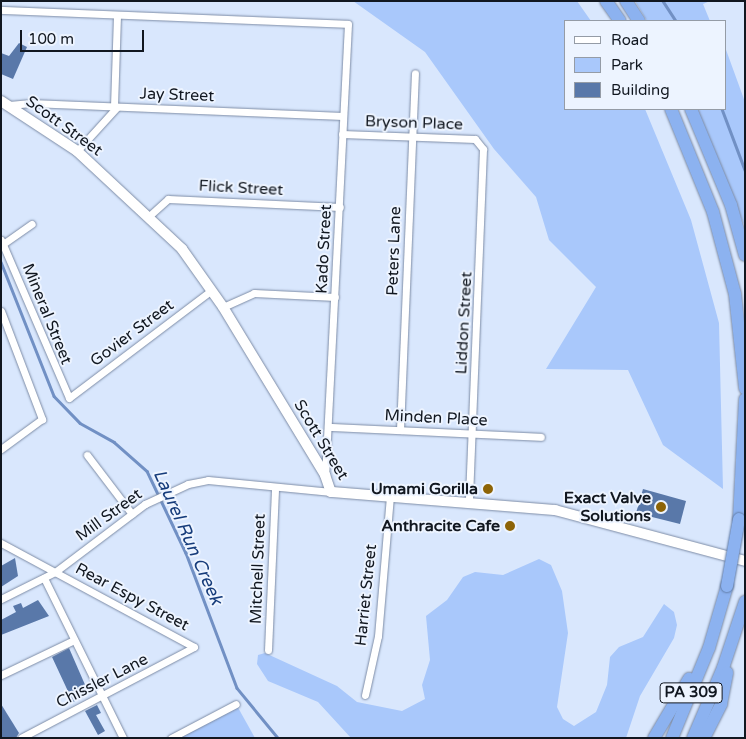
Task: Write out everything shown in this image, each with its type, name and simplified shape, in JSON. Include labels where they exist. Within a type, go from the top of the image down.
[{"type":"highway","points":[[606,1],[619,20]]},
{"type":"highway","points":[[626,1],[638,20]]},
{"type":"highway","points":[[671,110],[713,212],[735,294],[745,388]]},
{"type":"highway","points":[[691,110],[731,205],[745,255]]},
{"type":"highway","name":"PA 309","points":[[672,738],[709,648],[727,586],[739,519],[745,399]]},
{"type":"highway","name":"PA 309","points":[[693,738],[734,636],[745,602]]},
{"type":"highway","points":[[704,738],[721,704],[734,636]]},
{"type":"highway","points":[[654,738],[709,648]]},
{"type":"street","points":[[1,10],[117,15],[115,106],[77,151]]},
{"type":"street","name":"Kado Street","points":[[117,15],[348,24],[330,427],[325,474]]},
{"type":"street","name":"Peters Lane","points":[[400,430],[415,73]]},
{"type":"street","name":"Jay Street","points":[[5,103],[344,116]]},
{"type":"street","name":"Scott Street","points":[[5,103],[77,151],[182,249],[223,307],[325,474],[331,492],[555,510],[745,561]]},
{"type":"street","name":"Bryson Place","points":[[342,134],[475,139],[482,146]]},
{"type":"street","name":"Liddon Street","points":[[469,502],[482,146]]},
{"type":"street","name":"Flick Street","points":[[148,217],[168,199],[340,206]]},
{"type":"street","points":[[2,242],[32,224]]},
{"type":"street","name":"Mineral Street","points":[[2,242],[68,398]]},
{"type":"street","name":"Govier Street","points":[[68,398],[212,290]]},
{"type":"street","points":[[223,307],[254,293],[335,297]]},
{"type":"street","points":[[1,311],[42,419],[1,449]]},
{"type":"street","name":"Minden Place","points":[[330,427],[541,437]]},
{"type":"street","points":[[87,455],[132,514]]},
{"type":"street","name":"Mill Street","points":[[1,599],[56,572],[153,500],[166,493],[203,481],[331,492]]},
{"type":"street","name":"Mitchell Street","points":[[268,650],[275,488]]},
{"type":"street","name":"Harriet Street","points":[[365,695],[378,636],[390,496]]},
{"type":"street","name":"Rear Espy Street","points":[[1,543],[194,647]]},
{"type":"street","points":[[44,578],[123,738]]},
{"type":"street","points":[[1,675],[74,640]]},
{"type":"street","name":"Chissler Lane","points":[[20,738],[194,647]]},
{"type":"street","points":[[171,738],[236,704]]},
{"type":"green space","points":[[353,1],[577,1],[590,20],[564,20],[564,110],[645,110],[691,220],[719,323],[723,489],[663,445],[628,370],[546,369],[596,287],[549,240],[536,197],[494,149],[425,52]]},
{"type":"green space","points":[[635,1],[710,1],[703,4],[710,20],[646,20]]},
{"type":"green space","points":[[726,50],[745,102],[745,227],[696,110],[726,110]]},
{"type":"green space","points":[[539,559],[551,565],[562,591],[568,633],[557,707],[563,719],[574,726],[596,712],[607,685],[610,657],[619,647],[643,637],[664,604],[674,612],[677,625],[674,638],[640,696],[626,738],[351,738],[318,702],[268,681],[257,664],[258,655],[265,653],[337,686],[357,702],[402,711],[425,699],[422,685],[430,660],[426,616],[447,600],[463,577],[475,572],[503,575]]},
{"type":"green space","points":[[236,704],[255,738],[173,738]]},
{"type":"building","points":[[19,43],[27,47],[13,79],[1,74],[1,53],[9,56]]},
{"type":"building","name":"Exact Valve Solutions","points":[[643,489],[686,501],[680,524],[636,513]]},
{"type":"building","points":[[15,558],[18,576],[1,587],[1,566]]},
{"type":"building","points":[[38,600],[49,616],[1,635],[1,620],[16,612],[13,606],[21,603],[23,608]]},
{"type":"building","points":[[69,648],[86,687],[83,689],[87,695],[73,702],[52,657]]},
{"type":"building","points":[[1,704],[19,733],[16,738],[1,738]]},
{"type":"building","points":[[97,705],[101,713],[96,715],[105,731],[98,735],[85,711]]},
{"type":"waterway","points":[[663,1],[675,20]]},
{"type":"waterway","points":[[722,110],[745,170]]},
{"type":"waterway","name":"Laurel Run Creek","points":[[1,262],[54,396],[80,423],[114,442],[147,471],[186,553],[237,688],[278,738]]},
{"type":"place","name":"Umami Gorilla","points":[[488,489]]},
{"type":"place","name":"Exact Valve Solutions","points":[[661,507]]},
{"type":"place","name":"Anthracite Cafe","points":[[510,526]]}]
